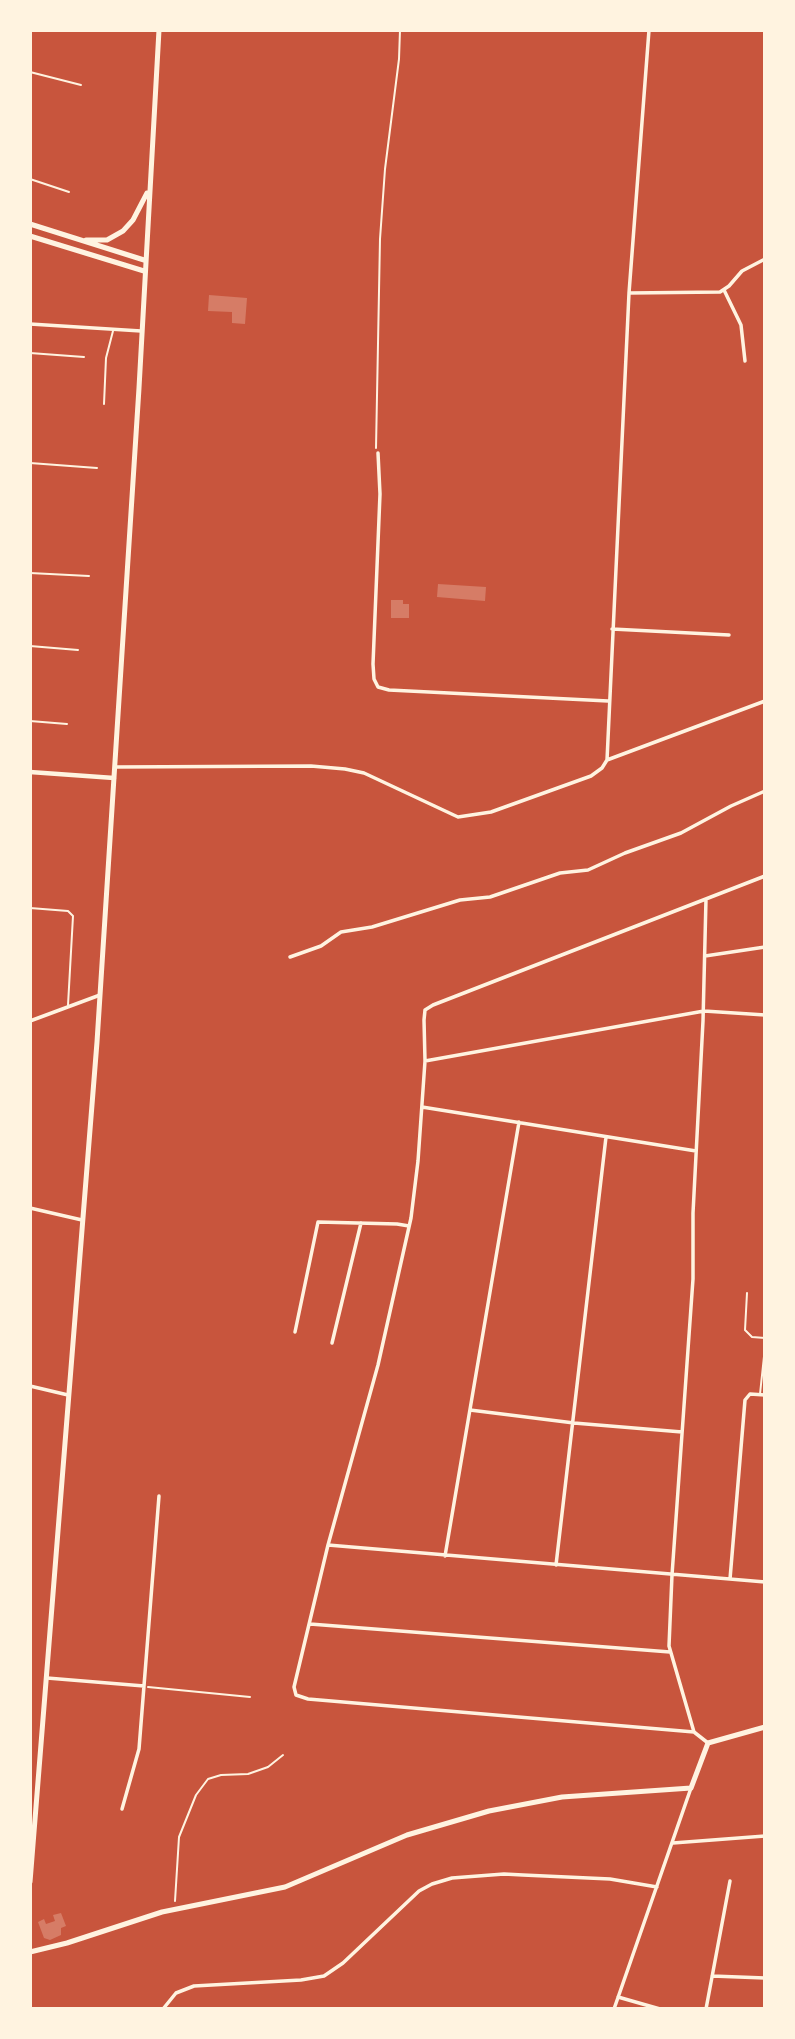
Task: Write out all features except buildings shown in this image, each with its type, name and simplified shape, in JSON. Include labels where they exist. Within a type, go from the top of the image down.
[{"type":"main road","points":[[30,1882],[100,995],[159,30]]},
{"type":"main road","points":[[80,239],[107,240],[123,231],[133,220],[149,188]]},
{"type":"main road","points":[[30,224],[144,260]]},
{"type":"main road","points":[[30,236],[144,271]]},
{"type":"main road","points":[[30,1952],[175,1909],[285,1886],[407,1835],[489,1811],[562,1797],[691,1788],[708,1743],[765,1727]]},
{"type":"street","points":[[115,767],[311,766],[345,769],[364,774],[458,817],[491,812],[582,780],[602,768],[607,760],[629,293],[649,30]]},
{"type":"street","points":[[629,293],[716,293],[724,290],[742,271],[765,260]]},
{"type":"street","points":[[724,290],[742,330],[745,361]]},
{"type":"street","points":[[30,324],[141,331]]},
{"type":"street","points":[[377,452],[380,472],[373,664],[374,679],[378,687],[389,690],[608,701]]},
{"type":"street","points":[[612,629],[729,635]]},
{"type":"street","points":[[607,760],[765,701]]},
{"type":"street","points":[[30,772],[114,778]]},
{"type":"street","points":[[290,957],[321,946],[341,932],[372,927],[460,900],[490,897],[559,873],[588,870],[625,853],[681,833],[765,791]]},
{"type":"street","points":[[708,1743],[694,1732],[318,1700],[296,1695],[295,1680],[328,1545],[378,1365],[409,1226],[422,1107],[425,1010],[765,876]]},
{"type":"street","points":[[694,1732],[670,1652],[672,1575],[693,1291],[693,1213],[704,1012],[706,899]]},
{"type":"street","points":[[705,956],[765,947]]},
{"type":"street","points":[[30,1021],[100,995]]},
{"type":"street","points":[[425,1060],[704,1012],[765,1015]]},
{"type":"street","points":[[422,1107],[697,1151]]},
{"type":"street","points":[[445,1556],[519,1122]]},
{"type":"street","points":[[556,1565],[606,1137]]},
{"type":"street","points":[[30,1208],[83,1220]]},
{"type":"street","points":[[295,1332],[318,1222],[409,1226]]},
{"type":"street","points":[[332,1343],[361,1223]]},
{"type":"street","points":[[30,1386],[70,1395]]},
{"type":"street","points":[[730,1579],[746,1400],[747,1396],[763,1394]]},
{"type":"street","points":[[470,1410],[574,1423],[682,1432]]},
{"type":"street","points":[[122,1809],[137,1761],[159,1496]]},
{"type":"street","points":[[328,1545],[765,1582]]},
{"type":"street","points":[[309,1623],[670,1652]]},
{"type":"street","points":[[47,1678],[144,1686]]},
{"type":"street","points":[[614,2009],[691,1788]]},
{"type":"street","points":[[673,1843],[765,1836]]},
{"type":"street","points":[[163,2009],[176,1993],[194,1986],[301,1980],[324,1976],[343,1964],[419,1891],[452,1878],[523,1875],[610,1879],[657,1887]]},
{"type":"street","points":[[706,2009],[730,1881]]},
{"type":"street","points":[[712,1976],[765,1978]]},
{"type":"street","points":[[618,1997],[660,2009]]},
{"type":"lane","points":[[30,72],[81,85]]},
{"type":"lane","points":[[30,179],[69,192]]},
{"type":"lane","points":[[104,404],[106,358],[113,330]]},
{"type":"lane","points":[[30,353],[84,356]]},
{"type":"lane","points":[[100,358],[106,358]]},
{"type":"lane","points":[[30,463],[97,468]]},
{"type":"lane","points":[[30,573],[89,576]]},
{"type":"lane","points":[[30,646],[78,649]]},
{"type":"lane","points":[[30,721],[67,724]]},
{"type":"lane","points":[[30,908],[72,913],[68,1006]]},
{"type":"lane","points":[[747,1293],[746,1330],[752,1337],[765,1338]]},
{"type":"lane","points":[[763,1394],[765,1347]]},
{"type":"path","points":[[377,452],[380,239],[400,30]]},
{"type":"path","points":[[144,1686],[250,1697]]},
{"type":"path","points":[[175,1909],[178,1837],[196,1795],[208,1779],[221,1775],[248,1774],[268,1767],[283,1755]]}]
